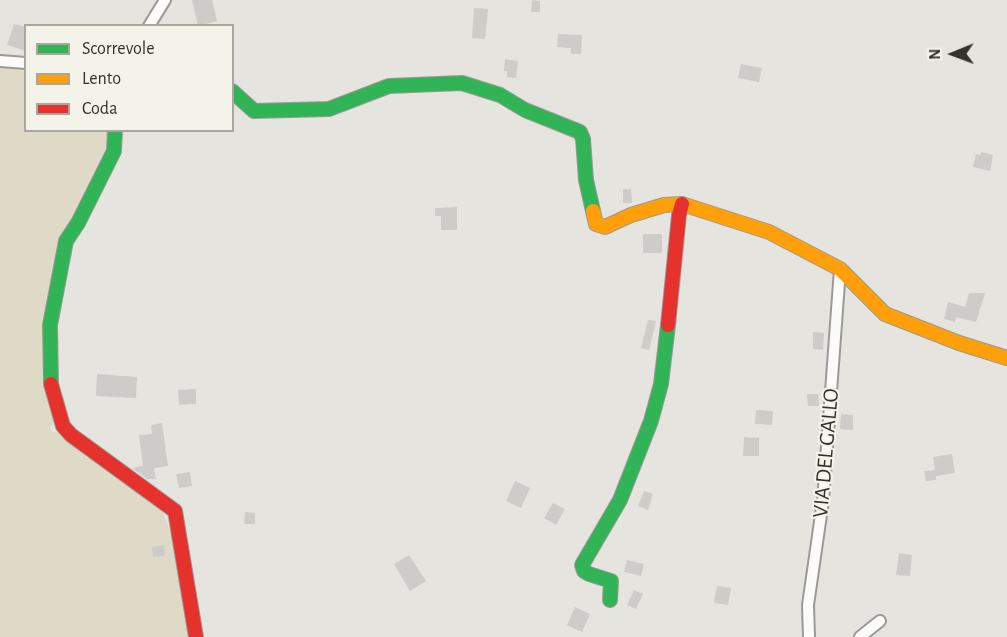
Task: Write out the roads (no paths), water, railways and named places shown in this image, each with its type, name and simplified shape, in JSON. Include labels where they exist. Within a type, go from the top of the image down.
[{"type":"street","points":[[153,24],[165,0]]},
{"type":"street","points":[[0,61],[24,63]]},
{"type":"street","points":[[234,93],[254,111],[329,109],[389,86],[462,83],[500,95],[525,110],[580,132],[583,139],[586,180],[597,224],[605,227],[631,215],[664,205],[682,204],[769,232],[840,269],[885,314],[959,343],[1007,358]]},
{"type":"street","points":[[115,132],[114,151],[78,223],[66,241],[50,325],[51,385],[63,426],[70,435],[175,511],[196,637]]},
{"type":"street","points":[[610,600],[611,581],[589,574],[582,566],[620,500],[653,412],[665,360],[682,204]]},
{"type":"street","name":"VIA DEL GALLO","points":[[809,637],[808,605],[823,501],[840,269]]},
{"type":"street","points":[[860,637],[880,621]]}]
